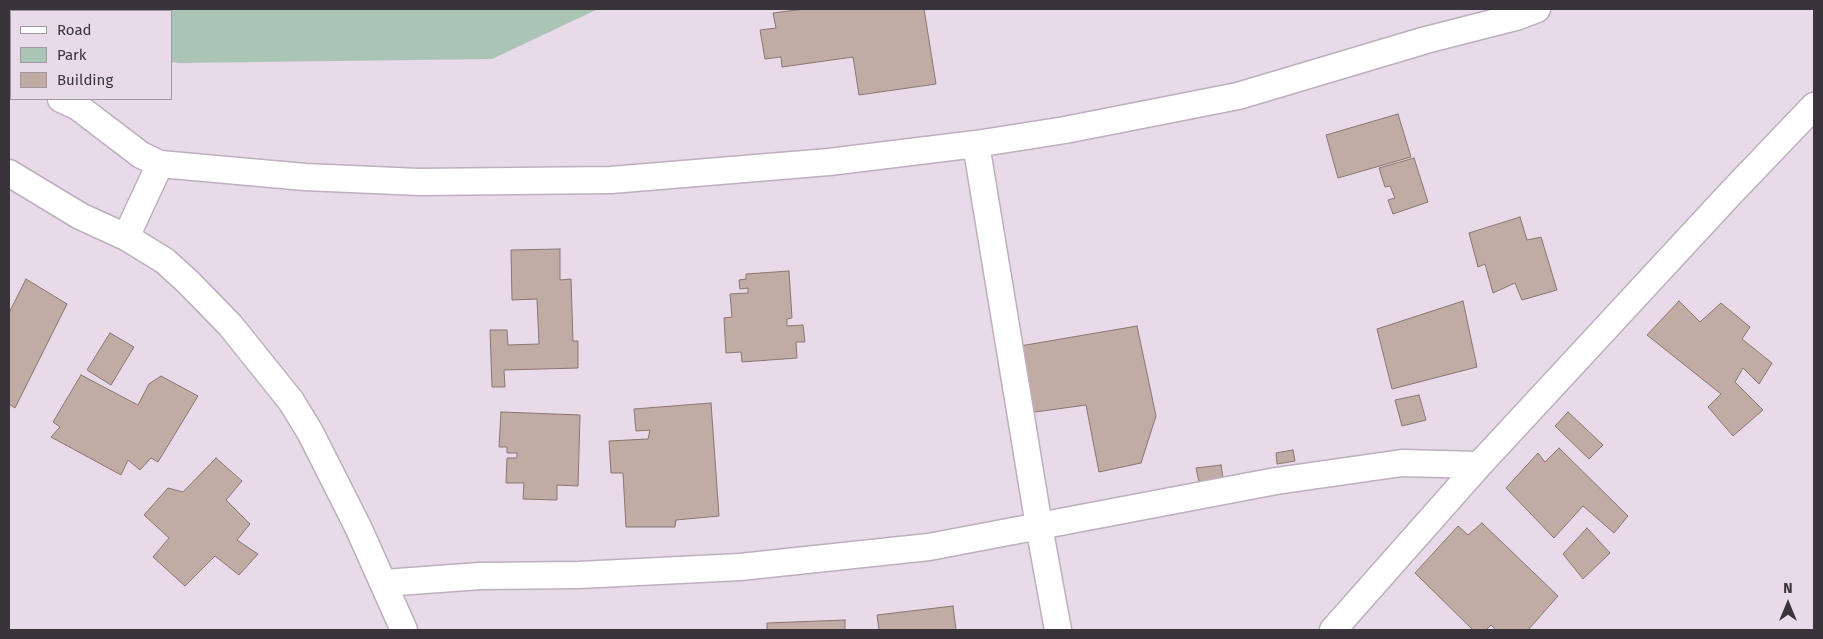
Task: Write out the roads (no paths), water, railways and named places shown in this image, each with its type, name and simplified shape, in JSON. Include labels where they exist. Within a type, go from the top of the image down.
[{"type":"street","points":[[63,100],[78,107],[141,155],[160,164],[305,177],[419,182],[611,180],[829,162],[976,144],[1065,130],[1238,96],[1426,40],[1516,17],[1537,9]]},
{"type":"street","points":[[1333,630],[1480,465],[1729,194],[1814,106]]},
{"type":"street","points":[[976,144],[1058,630]]},
{"type":"street","points":[[126,237],[160,164]]},
{"type":"street","points":[[9,173],[80,216],[126,237],[165,260],[230,325],[291,401],[310,432],[358,527],[404,630]]},
{"type":"street","points":[[384,583],[480,576],[740,567],[929,547],[1276,481],[1402,463],[1480,465]]}]
